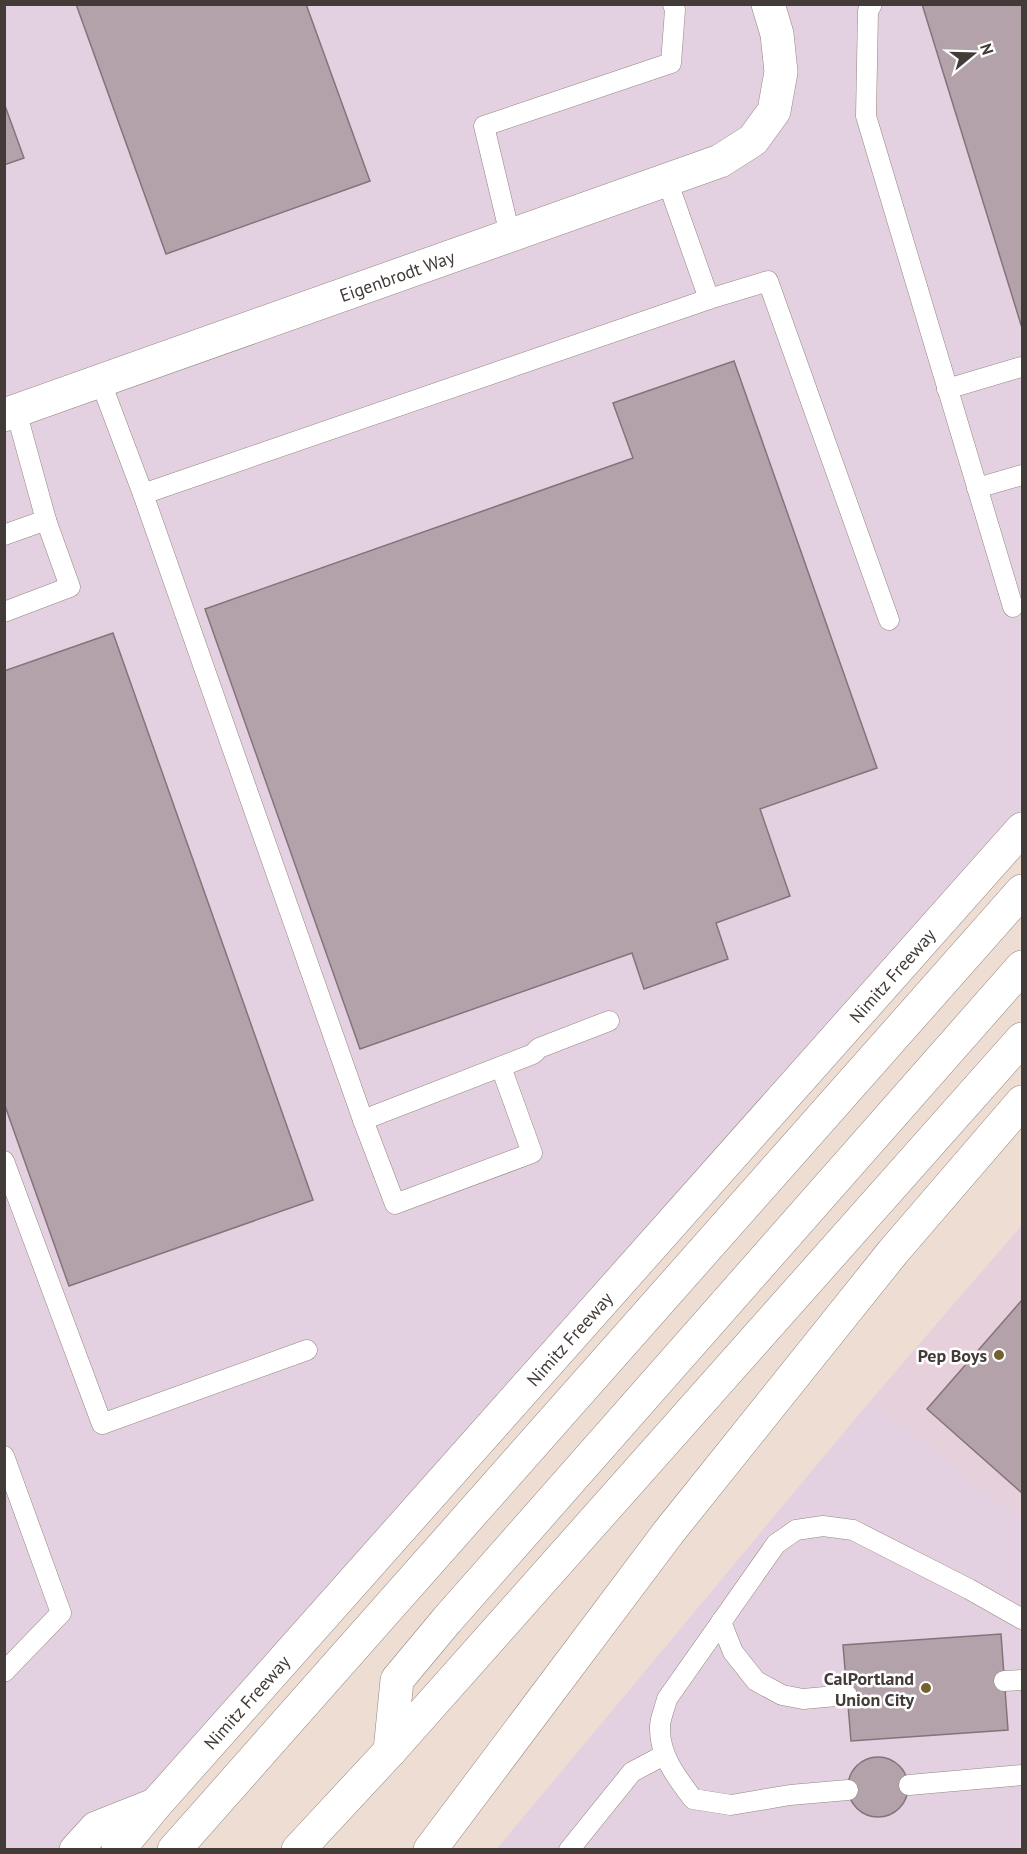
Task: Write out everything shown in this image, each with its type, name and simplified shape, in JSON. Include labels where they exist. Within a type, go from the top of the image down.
[{"type":"main road","name":"Eigenbrodt Way","points":[[10,413],[720,161],[753,140],[774,111],[781,72],[777,34],[768,4]]},
{"type":"main road","name":"Nimitz Freeway","points":[[118,1850],[156,1804],[1023,829]]},
{"type":"main road","points":[[174,1850],[1023,891]]},
{"type":"main road","points":[[390,1751],[397,1680],[463,1602],[1023,968]]},
{"type":"main road","points":[[298,1850],[390,1751],[1023,1038]]},
{"type":"main road","points":[[430,1850],[668,1533],[892,1252],[1023,1101]]},
{"type":"main road","points":[[76,1850],[96,1828],[156,1804]]},
{"type":"lane","points":[[510,236],[484,126],[670,63],[674,4]]},
{"type":"lane","points":[[872,4],[868,11],[866,116],[1013,608]]},
{"type":"lane","points":[[667,180],[709,298]]},
{"type":"lane","points":[[142,494],[709,298],[768,281],[889,620]]},
{"type":"lane","points":[[947,389],[1020,367]]},
{"type":"lane","points":[[100,380],[363,1120],[395,1204],[532,1153],[501,1066]]},
{"type":"lane","points":[[4,612],[70,587],[10,413]]},
{"type":"lane","points":[[977,488],[1023,475]]},
{"type":"lane","points":[[4,535],[46,520]]},
{"type":"lane","points":[[363,1120],[533,1054],[539,1048],[609,1021]]},
{"type":"lane","points":[[4,1161],[102,1424],[307,1350]]},
{"type":"lane","points":[[4,1456],[61,1613],[4,1672]]},
{"type":"lane","points":[[848,1790],[790,1795],[731,1805],[693,1799],[664,1755],[660,1726],[667,1699],[776,1544],[796,1530],[823,1526],[853,1530],[1023,1619]]},
{"type":"lane","points":[[721,1622],[733,1653],[756,1681],[782,1695],[803,1699],[847,1695]]},
{"type":"lane","points":[[569,1850],[632,1772],[664,1755]]},
{"type":"lane","points":[[909,1785],[1023,1774]]},
{"type":"shaded area","points":[[5,5],[1022,5],[1022,829],[118,1849],[5,1850]]},
{"type":"shaded area","points":[[1022,1225],[1022,1520],[871,1400]]},
{"type":"shaded area","points":[[871,1400],[1022,1520],[1022,1849],[496,1850]]},
{"type":"building","points":[[76,4],[306,4],[370,181],[166,254]]},
{"type":"building","points":[[922,4],[1022,4],[1022,328]]},
{"type":"building","points":[[4,103],[24,158],[4,165]]},
{"type":"building","points":[[734,361],[877,768],[760,809],[790,896],[716,923],[728,959],[644,989],[632,953],[360,1049],[205,609],[633,458],[613,403]]},
{"type":"building","points":[[113,633],[313,1200],[69,1286],[4,1103],[4,671]]},
{"type":"building","name":"Pep Boys","points":[[1022,1300],[1022,1493],[927,1409]]},
{"type":"building","name":"CalPortland Union City","points":[[1001,1634],[1008,1730],[851,1741],[843,1645]]},
{"type":"building","points":[[872,1757],[884,1757],[900,1765],[906,1775],[908,1787],[906,1799],[900,1809],[884,1817],[872,1817],[856,1809],[848,1793],[848,1781],[856,1765]]},
{"type":"place","name":"Pep Boys","points":[[999,1355]]},
{"type":"place","name":"CalPortland Union City","points":[[926,1688]]}]
